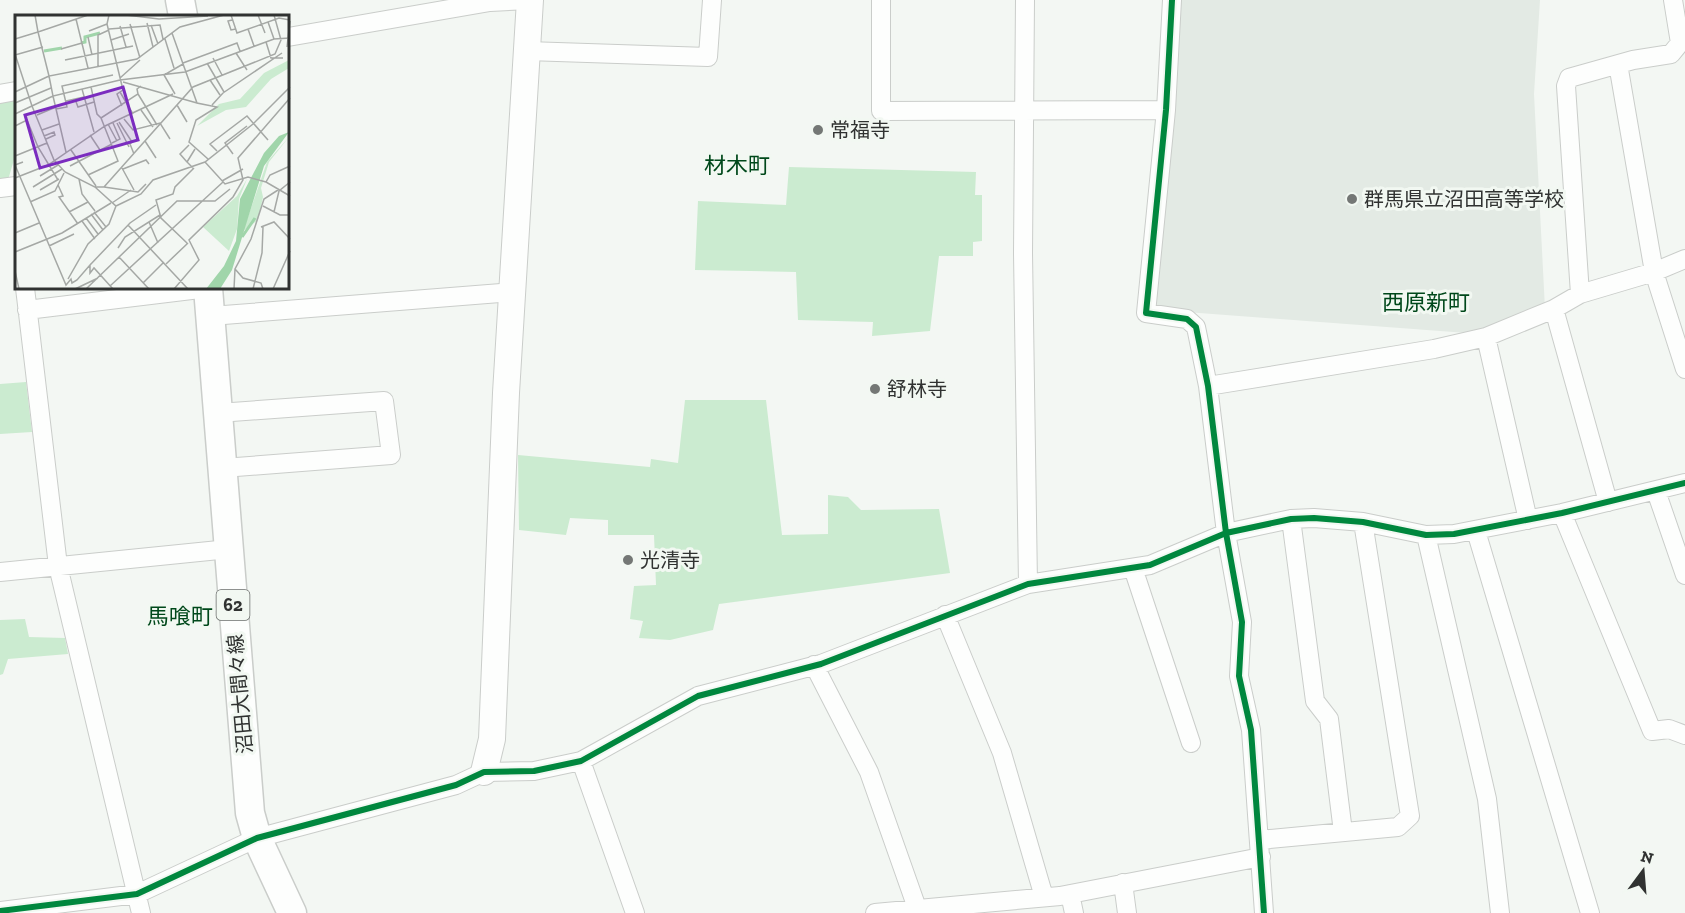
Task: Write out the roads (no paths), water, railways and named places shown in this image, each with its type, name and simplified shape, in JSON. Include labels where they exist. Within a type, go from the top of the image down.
[{"type":"main road","points":[[180,0],[183,15]]},
{"type":"main road","name":"沼田大間々線","points":[[208,290],[250,813],[257,838],[292,913]]},
{"type":"street","points":[[290,37],[490,2],[530,0],[506,393],[492,740],[484,772]]},
{"type":"street","points":[[527,51],[708,57],[712,0]]},
{"type":"street","points":[[881,0],[881,111],[1166,110]]},
{"type":"street","points":[[1025,0],[1023,253],[1028,584]]},
{"type":"street","points":[[1172,0],[1166,110],[1146,313],[1187,319],[1196,327],[1208,386],[1226,533],[1242,622],[1239,676],[1251,730],[1264,913]]},
{"type":"street","points":[[1580,294],[1566,86],[1569,78],[1618,64],[1671,54],[1680,44],[1673,0]]},
{"type":"street","points":[[1618,64],[1654,272],[1685,369]]},
{"type":"street","points":[[0,94],[15,91]]},
{"type":"street","points":[[1208,386],[1434,349],[1486,337],[1554,309],[1580,294],[1654,272],[1685,259]]},
{"type":"street","points":[[25,290],[58,566],[135,878],[141,913]]},
{"type":"street","points":[[27,310],[192,290]]},
{"type":"street","points":[[211,316],[513,292]]},
{"type":"street","points":[[1554,309],[1608,502]]},
{"type":"street","points":[[1486,337],[1528,520]]},
{"type":"street","points":[[218,413],[384,401],[391,455],[223,468]]},
{"type":"street","points":[[0,911],[137,894],[257,838],[456,785],[484,772],[534,771],[581,761],[698,696],[814,665],[1028,584],[1150,565],[1226,533],[1291,519],[1314,518],[1362,522],[1426,535],[1476,531],[1685,483]]},
{"type":"street","points":[[1656,491],[1685,576]]},
{"type":"street","points":[[1562,513],[1652,731],[1669,729],[1685,735]]},
{"type":"street","points":[[1291,519],[1315,701],[1329,719],[1343,832]]},
{"type":"street","points":[[886,912],[917,908],[981,908],[1070,894],[1123,884],[1261,848],[1343,832],[1398,827],[1410,816],[1362,522]]},
{"type":"street","points":[[1476,531],[1590,913]]},
{"type":"street","points":[[1426,535],[1487,799],[1500,913]]},
{"type":"street","points":[[0,572],[229,549]]},
{"type":"street","points":[[1133,568],[1191,743]]},
{"type":"street","points":[[945,615],[1002,753],[1044,897]]},
{"type":"street","points":[[814,665],[869,772],[917,908]]},
{"type":"street","points":[[581,761],[635,913]]},
{"type":"street","points":[[1123,884],[1127,913]]},
{"type":"street","points":[[1070,894],[1074,913]]},
{"type":"place","name":"常福寺","points":[[818,130]]},
{"type":"place","name":"群馬県立沼田高等学校","points":[[1352,199]]},
{"type":"place","name":"舒林寺","points":[[875,389]]},
{"type":"place","name":"光清寺","points":[[628,560]]},
{"type":"district","name":"材木町","points":[[737,165]]},
{"type":"district","name":"西原新町","points":[[1426,302]]},
{"type":"district","name":"馬喰町","points":[[180,616]]}]
